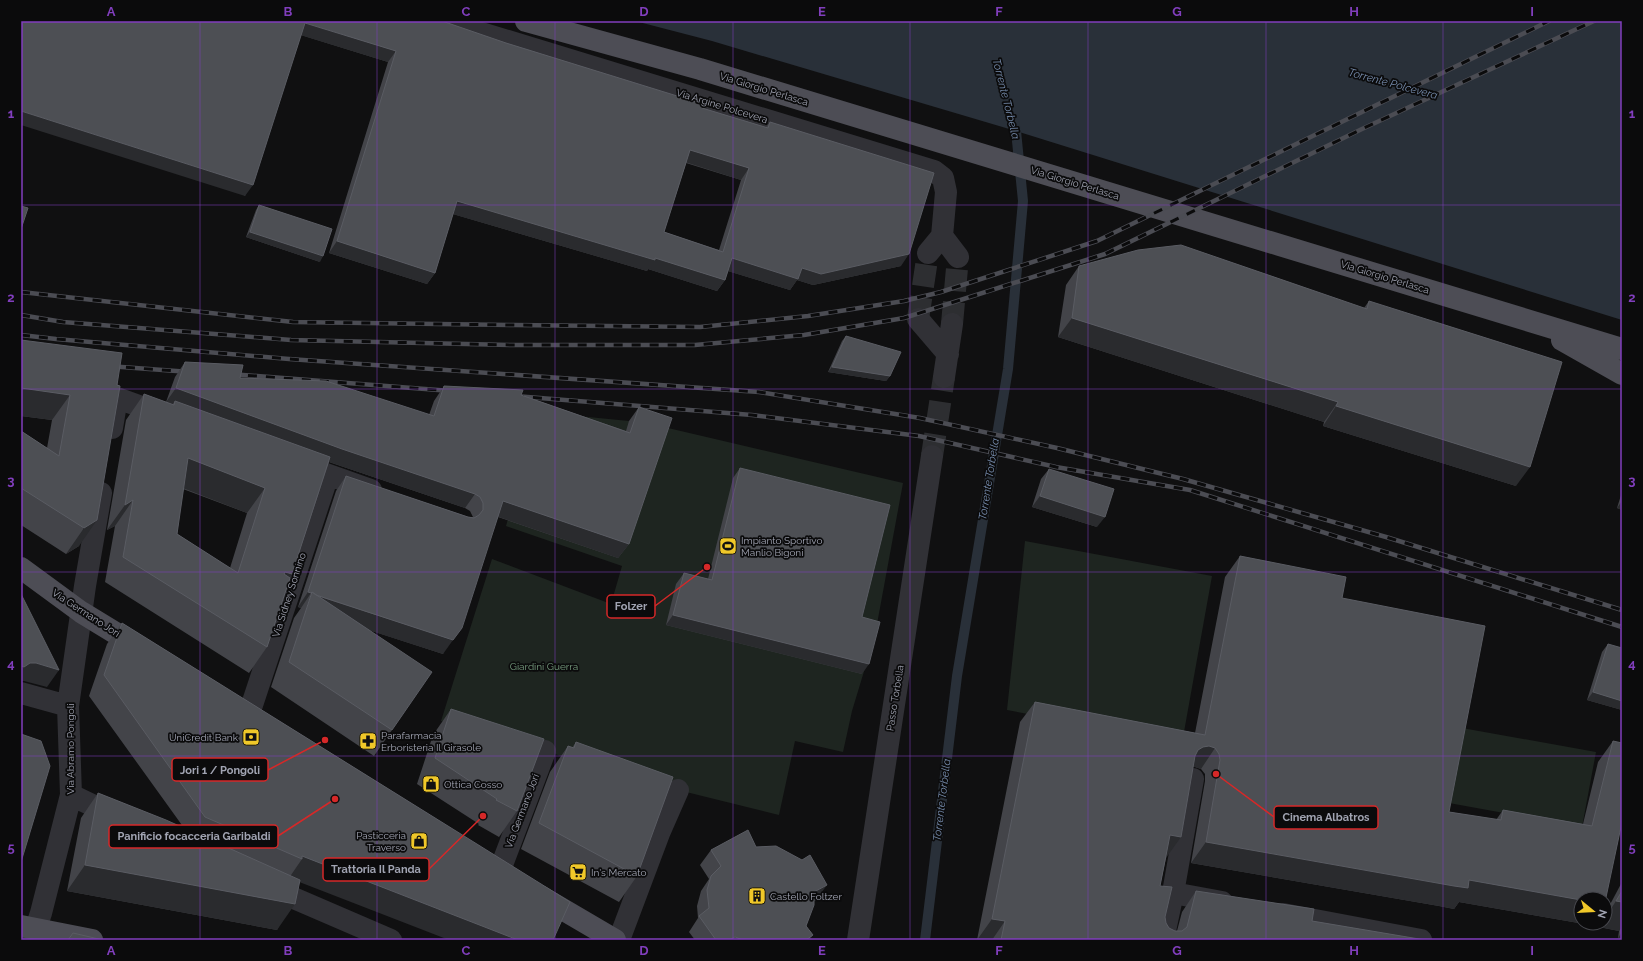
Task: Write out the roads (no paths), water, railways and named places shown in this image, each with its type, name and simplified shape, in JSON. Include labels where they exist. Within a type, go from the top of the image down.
[{"type":"main road","name":"Via Giorgio Perlasca","points":[[526,21],[700,70],[1622,349]]},
{"type":"main road","points":[[1525,319],[1622,374]]},
{"type":"main road","name":"Via Germano Jori","points":[[21,568],[82,612],[160,660]]},
{"type":"main road","points":[[230,703],[269,727]]},
{"type":"main road","points":[[480,858],[615,940]]},
{"type":"main road","points":[[29,932],[92,940]]},
{"type":"street","name":"Via Argine Polcevera","points":[[442,21],[934,171],[943,178],[946,192],[942,236]]},
{"type":"street","points":[[928,253],[942,236],[958,257]]},
{"type":"street","points":[[918,319],[948,354]]},
{"type":"street","points":[[944,376],[952,324]]},
{"type":"street","points":[[109,445],[117,398],[182,422]]},
{"type":"street","name":"Passo Torbella","points":[[858,940],[932,456]]},
{"type":"street","points":[[277,457],[387,495]]},
{"type":"street","name":"Via Sidney Sonnino","points":[[249,714],[328,475]]},
{"type":"street","points":[[82,612],[103,477]]},
{"type":"street","name":"Via Abramo Pongoli","points":[[29,932],[71,795],[68,706],[82,612]]},
{"type":"street","points":[[21,693],[68,706]]},
{"type":"street","name":"Via Germano Jori","points":[[500,870],[545,751]]},
{"type":"street","points":[[1163,940],[1193,779]]},
{"type":"street","points":[[619,940],[660,831],[678,790]]},
{"type":"street","points":[[71,795],[134,826]]},
{"type":"street","points":[[247,877],[391,940]]},
{"type":"street","points":[[1172,893],[1242,906]]},
{"type":"street","points":[[1266,910],[1421,940]]},
{"type":"water","name":"Torrente Polcevera","points":[[635,21],[1622,21],[1622,320],[1016,131],[712,41]]},
{"type":"waterway","name":"Torrente Torbella","points":[[925,940],[957,676],[1008,369],[1023,201],[1016,131],[1013,120]]},
{"type":"tunnel","points":[[918,319],[928,253]]},
{"type":"tunnel","points":[[952,324],[958,257]]},
{"type":"tunnel","points":[[932,456],[944,377]]},
{"type":"railway","points":[[21,292],[293,322],[700,327],[808,316],[904,301],[941,292],[1097,241],[1549,21]]},
{"type":"railway","points":[[21,315],[63,322],[291,340],[512,345],[695,345],[804,335],[904,318],[1105,254],[1362,129],[1594,21]]},
{"type":"railway","points":[[21,335],[289,359],[759,392],[920,418],[1057,448],[1183,479],[1386,537],[1622,610]]},
{"type":"railway","points":[[108,366],[190,372]]},
{"type":"railway","points":[[230,374],[451,391]]},
{"type":"railway","points":[[515,396],[752,415],[919,436],[1056,467],[1190,490],[1622,627]]},
{"type":"place","name":"Impianto Sportivo Manlio Bigoni","points":[[728,546]]},
{"type":"place","name":"Folzer","points":[[707,567]]},
{"type":"place","name":"UniCredit Bank","points":[[251,737]]},
{"type":"place","name":"Jori 1 / Pongoli","points":[[325,740]]},
{"type":"place","name":"Parafarmacia Erboristeria Il Girasole","points":[[368,741]]},
{"type":"place","name":"Cinema Albatros","points":[[1216,774]]},
{"type":"place","name":"Ottica Cosso","points":[[431,784]]},
{"type":"place","name":"Panificio focacceria Garibaldi","points":[[335,799]]},
{"type":"place","name":"Trattoria Il Panda","points":[[483,816]]},
{"type":"place","name":"Pasticceria Traverso","points":[[419,841]]},
{"type":"place","name":"In's Mercato","points":[[578,872]]},
{"type":"place","name":"Castello Foltzer","points":[[757,896]]},
{"type":"park label","name":"Giardini Guerra","points":[[544,666]]}]
